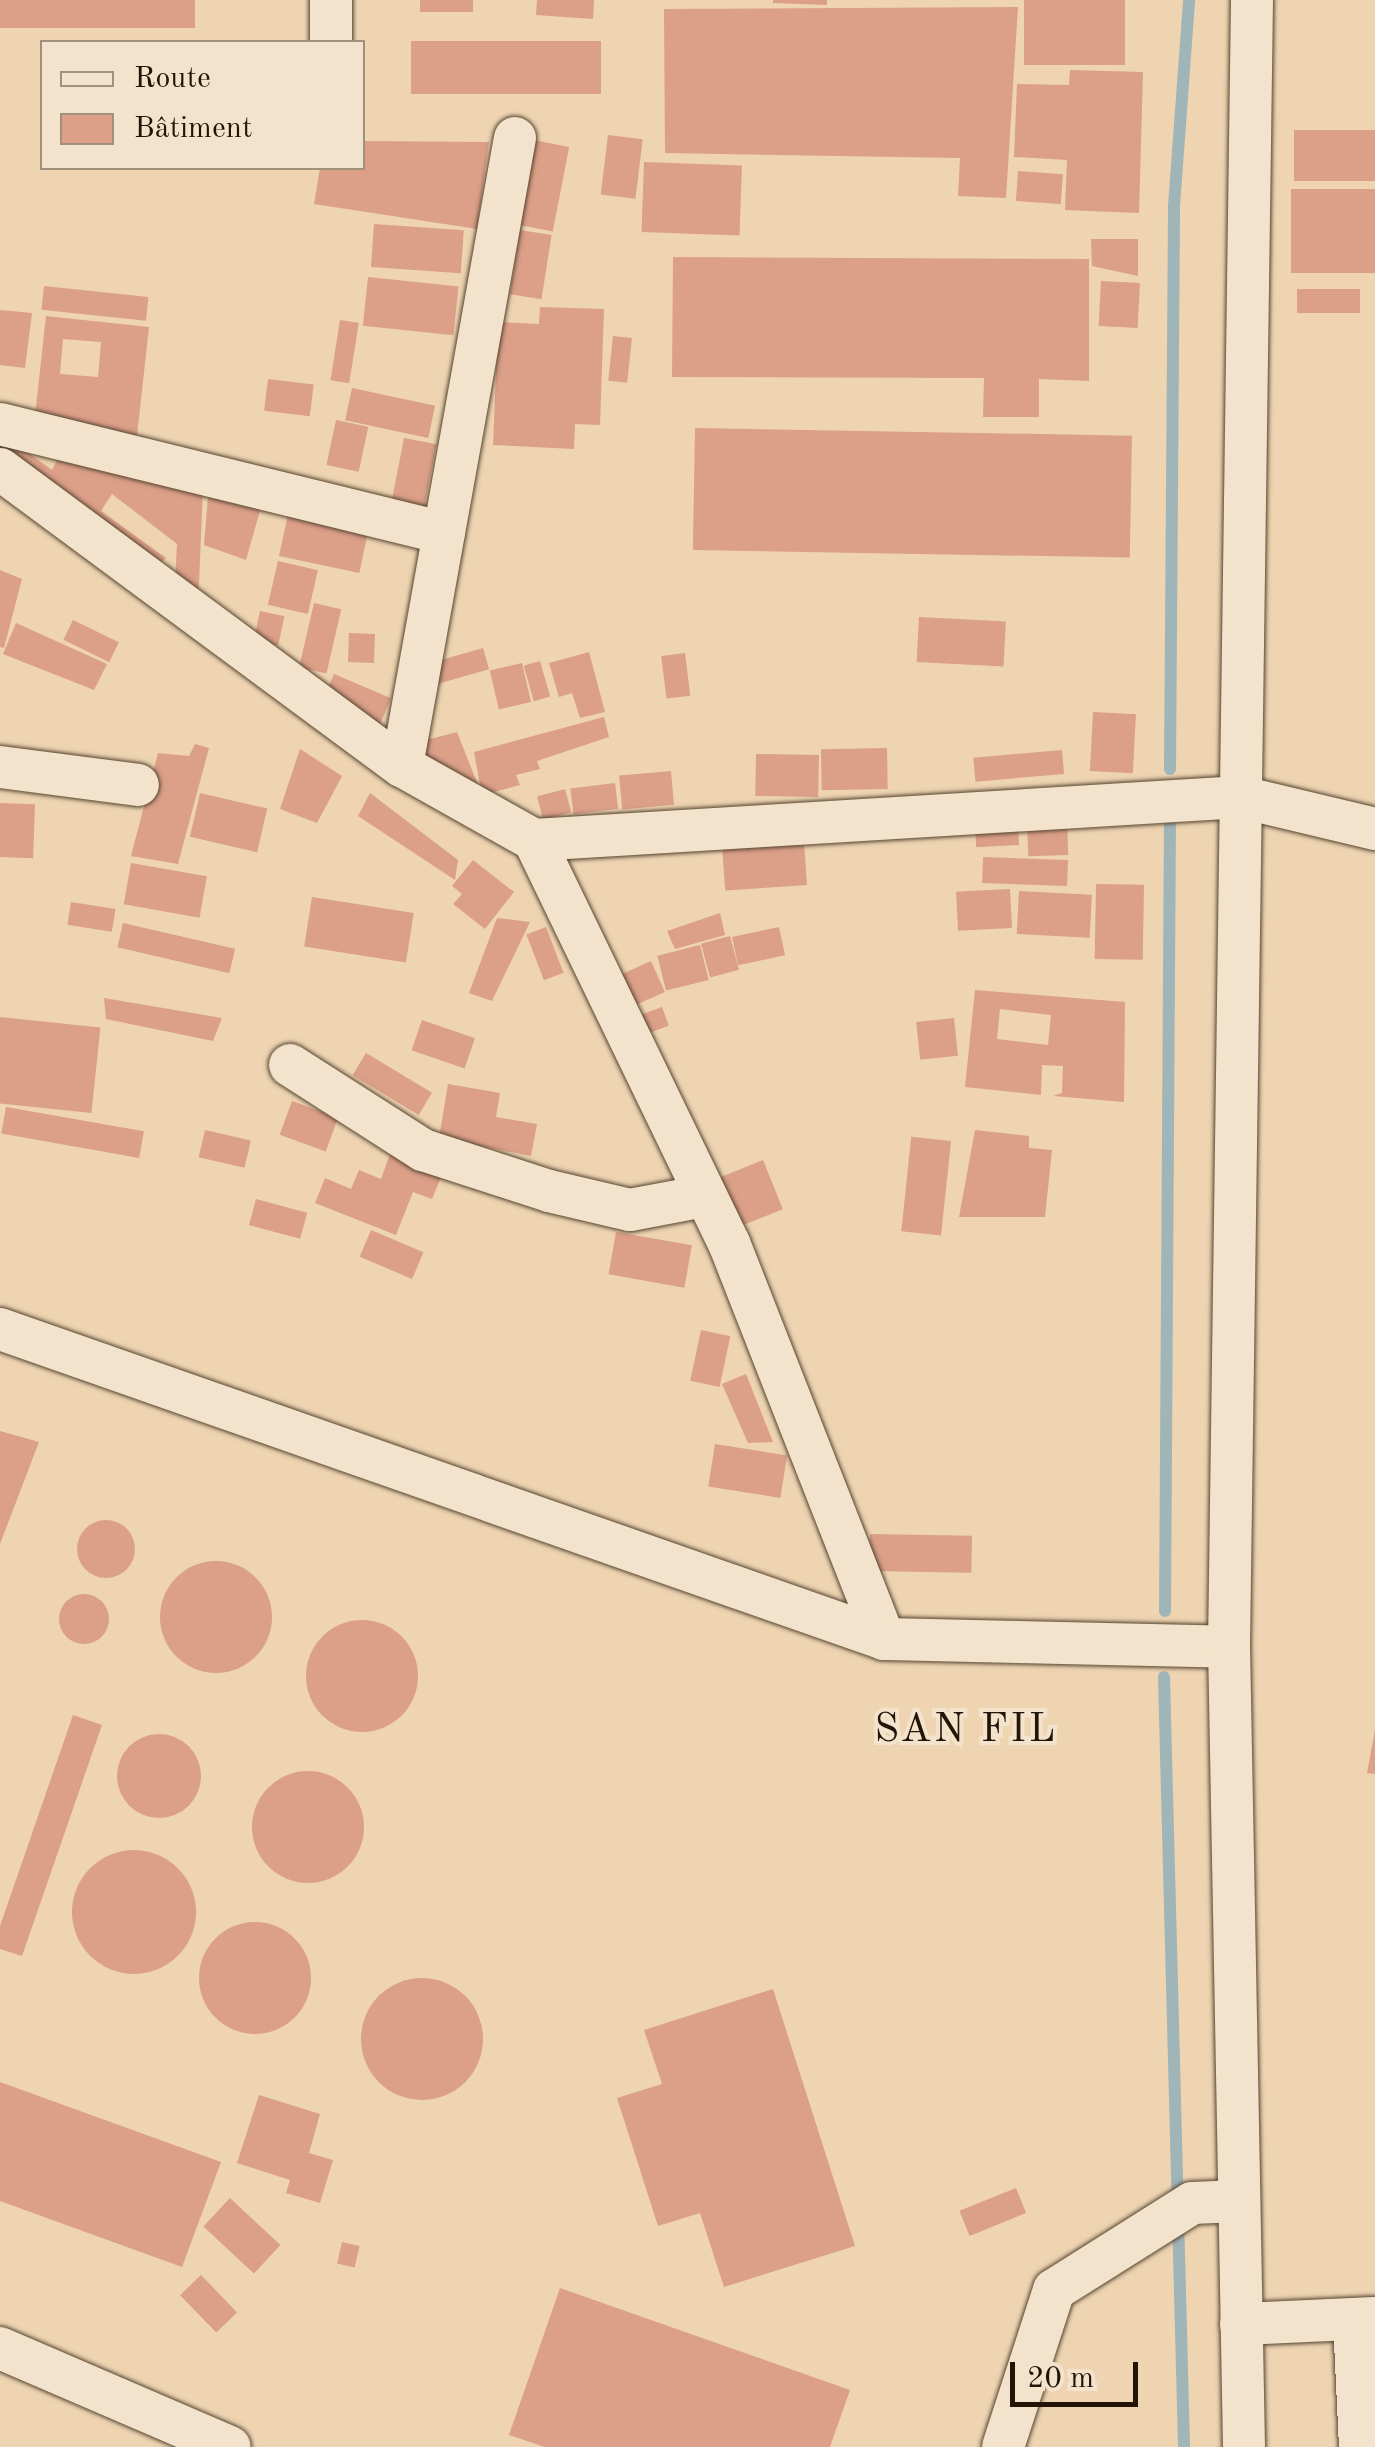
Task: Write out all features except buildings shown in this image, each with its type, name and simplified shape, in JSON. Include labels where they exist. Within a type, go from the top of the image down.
[{"type":"street","points":[[331,0],[331,40]]},
{"type":"street","points":[[1244,2447],[1229,1647],[1252,0]]},
{"type":"street","points":[[402,766],[515,138]]},
{"type":"street","points":[[0,424],[444,533]]},
{"type":"street","points":[[0,470],[402,766],[534,840],[1241,797],[1375,828]]},
{"type":"street","points":[[0,767],[138,785]]},
{"type":"street","points":[[534,840],[704,1196],[884,1639]]},
{"type":"street","points":[[290,1065],[423,1150],[548,1191],[630,1210],[704,1196]]},
{"type":"street","points":[[0,1329],[884,1639],[1229,1647]]},
{"type":"street","points":[[1003,2447],[1054,2290],[1192,2203],[1239,2201]]},
{"type":"street","points":[[1242,2324],[1365,2319],[1360,2447]]},
{"type":"street","points":[[0,2348],[230,2447]]},
{"type":"waterway","points":[[1170,769],[1174,206],[1189,0]]},
{"type":"waterway","points":[[1165,1611],[1170,820]]},
{"type":"waterway","points":[[1164,1677],[1184,2447]]},
{"type":"district","name":"SAN FIL","points":[[966,1731]]}]
